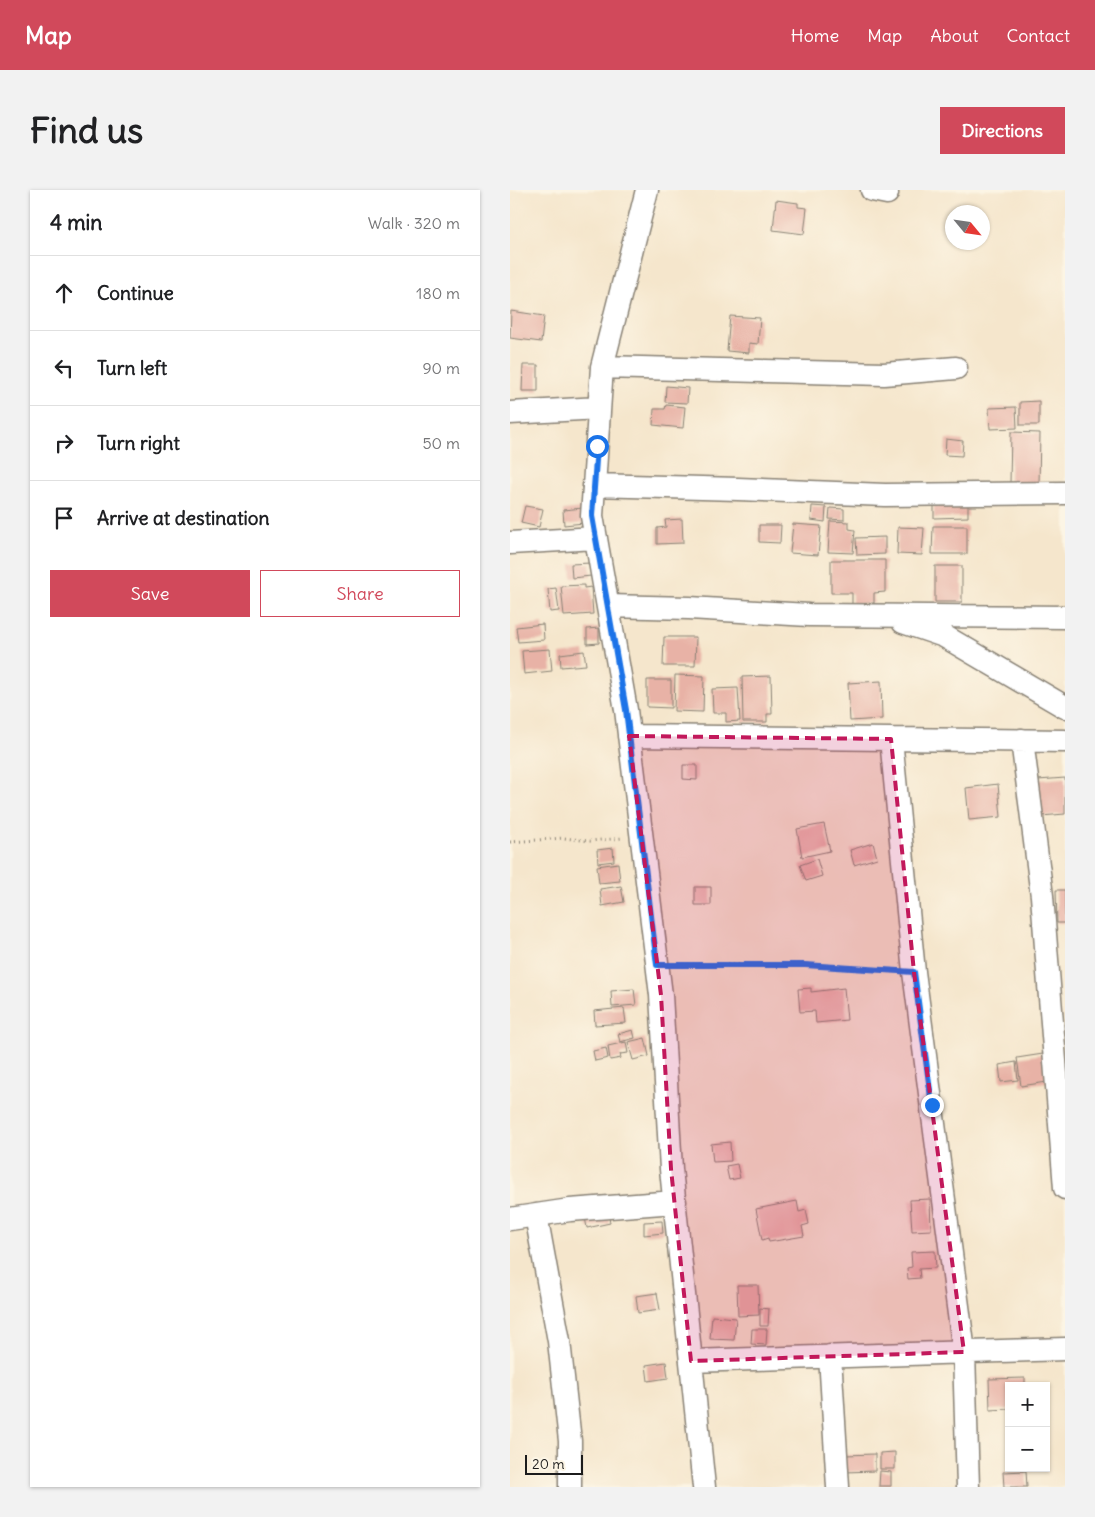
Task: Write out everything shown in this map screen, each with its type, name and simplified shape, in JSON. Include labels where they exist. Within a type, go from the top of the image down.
[{"type":"street","points":[[647,190],[602,367],[592,516],[629,736],[657,965],[675,1202],[704,1487]]},
{"type":"street","points":[[602,367],[884,374],[956,368]]},
{"type":"street","points":[[510,413],[599,408]]},
{"type":"street","points":[[594,485],[886,496],[1065,494]]},
{"type":"street","points":[[510,543],[596,538]]},
{"type":"street","points":[[608,606],[689,608],[809,615],[1065,617]]},
{"type":"street","points":[[891,616],[944,636],[1065,707]]},
{"type":"street","points":[[629,736],[1065,741]]},
{"type":"street","points":[[891,739],[914,972],[964,1352],[968,1487]]},
{"type":"street","points":[[1022,740],[1042,896],[1065,1188]]},
{"type":"street","points":[[510,1219],[570,1210],[675,1202]]},
{"type":"street","points":[[536,1215],[560,1341],[570,1441],[570,1487]]},
{"type":"street","points":[[691,1360],[1065,1349]]},
{"type":"street","points":[[830,1356],[838,1487]]},
{"type":"path","points":[[510,842],[564,838],[590,841],[641,836]]},
{"type":"path","points":[[657,965],[805,965],[914,972]]},
{"type":"highlighted area","points":[[629,736],[891,739],[914,972],[964,1352],[691,1361],[671,1169],[661,995]]},
{"type":"building","points":[[776,200],[798,203],[798,207],[807,208],[804,234],[773,230]]},
{"type":"building","points":[[511,311],[544,316],[541,342],[510,338]]},
{"type":"building","points":[[730,316],[760,318],[758,344],[749,343],[749,353],[727,351]]},
{"type":"building","points":[[523,365],[538,365],[538,391],[522,391]]},
{"type":"building","points":[[666,386],[688,388],[687,403],[665,402]]},
{"type":"building","points":[[1039,401],[1039,425],[1020,425],[1020,402]]},
{"type":"building","points":[[666,405],[685,407],[683,428],[653,425],[654,409],[665,409]]},
{"type":"building","points":[[1016,407],[1017,428],[990,429],[989,408]]},
{"type":"building","points":[[1011,432],[1040,433],[1039,484],[1010,483]]},
{"type":"building","points":[[946,439],[963,441],[962,456],[945,455]]},
{"type":"building","points":[[968,505],[968,517],[934,518],[934,506]]},
{"type":"building","points":[[525,506],[543,509],[539,527],[521,523]]},
{"type":"building","points":[[812,506],[826,507],[825,522],[811,520]]},
{"type":"building","points":[[583,508],[584,523],[564,525],[563,510]]},
{"type":"building","points":[[830,508],[844,509],[844,520],[829,519]]},
{"type":"building","points":[[682,519],[683,543],[657,544],[657,528],[666,527],[665,520]]},
{"type":"building","points":[[830,521],[849,522],[849,529],[855,530],[853,553],[828,552]]},
{"type":"building","points":[[793,524],[821,526],[818,555],[790,553]]},
{"type":"building","points":[[759,525],[781,525],[780,543],[759,542]]},
{"type":"building","points":[[933,526],[967,526],[967,554],[932,554]]},
{"type":"building","points":[[898,527],[924,528],[922,555],[897,554]]},
{"type":"building","points":[[885,537],[885,554],[857,555],[856,538]]},
{"type":"building","points":[[831,560],[885,560],[885,592],[874,593],[874,603],[852,604],[852,593],[831,593]]},
{"type":"building","points":[[590,563],[591,576],[572,578],[571,564]]},
{"type":"building","points":[[935,566],[962,566],[962,602],[935,602]]},
{"type":"building","points":[[584,585],[584,588],[591,587],[593,614],[564,616],[561,586]]},
{"type":"building","points":[[556,588],[559,611],[550,612],[548,589]]},
{"type":"building","points":[[543,624],[544,640],[518,642],[516,627]]},
{"type":"building","points":[[599,628],[599,643],[587,644],[587,629]]},
{"type":"building","points":[[664,637],[696,637],[695,666],[663,666]]},
{"type":"building","points":[[550,649],[552,671],[524,674],[522,651]]},
{"type":"building","points":[[584,651],[586,665],[561,667],[560,654]]},
{"type":"building","points":[[675,675],[704,676],[703,712],[674,711]]},
{"type":"building","points":[[771,676],[772,714],[767,714],[767,722],[743,722],[742,677]]},
{"type":"building","points":[[647,680],[671,680],[671,708],[647,707]]},
{"type":"building","points":[[881,681],[882,719],[850,721],[848,683]]},
{"type":"building","points":[[738,688],[740,721],[726,722],[726,713],[713,713],[712,689]]},
{"type":"building","points":[[683,765],[697,765],[697,780],[683,779]]},
{"type":"building","points":[[1065,778],[1065,814],[1041,816],[1038,780]]},
{"type":"building","points":[[998,784],[1001,817],[969,820],[966,788]]},
{"type":"building","points":[[824,824],[830,851],[802,857],[797,829]]},
{"type":"building","points":[[873,843],[877,858],[854,865],[850,850]]},
{"type":"building","points":[[613,848],[614,861],[598,863],[597,850]]},
{"type":"building","points":[[817,859],[822,876],[806,881],[800,865]]},
{"type":"building","points":[[618,863],[620,881],[599,883],[597,866]]},
{"type":"building","points":[[621,886],[624,902],[602,906],[600,889]]},
{"type":"building","points":[[695,887],[711,887],[711,905],[695,905]]},
{"type":"building","points":[[1056,890],[1065,890],[1065,923],[1057,923]]},
{"type":"building","points":[[811,988],[811,992],[844,988],[847,1020],[816,1023],[815,1011],[800,1012],[798,989]]},
{"type":"building","points":[[634,989],[636,1005],[612,1007],[611,991]]},
{"type":"building","points":[[624,1008],[626,1023],[595,1025],[594,1011]]},
{"type":"building","points":[[633,1030],[635,1038],[620,1042],[618,1034]]},
{"type":"building","points":[[645,1038],[649,1056],[633,1060],[628,1042]]},
{"type":"building","points":[[626,1042],[628,1053],[620,1054],[621,1058],[610,1060],[608,1046]]},
{"type":"building","points":[[606,1048],[608,1058],[595,1061],[593,1051]]},
{"type":"building","points":[[1043,1054],[1047,1082],[1021,1086],[1017,1058]]},
{"type":"building","points":[[1016,1062],[1018,1080],[1001,1082],[999,1065]]},
{"type":"building","points":[[730,1142],[731,1161],[713,1162],[711,1144]]},
{"type":"building","points":[[737,1164],[740,1178],[729,1180],[726,1166]]},
{"type":"building","points":[[930,1199],[931,1230],[912,1231],[910,1200]]},
{"type":"building","points":[[797,1201],[799,1212],[806,1210],[809,1224],[802,1226],[804,1236],[769,1242],[768,1238],[762,1240],[756,1209]]},
{"type":"building","points":[[608,1212],[610,1223],[587,1228],[585,1217]]},
{"type":"building","points":[[662,1221],[663,1233],[644,1235],[644,1222]]},
{"type":"building","points":[[935,1251],[936,1268],[919,1269],[920,1278],[908,1279],[907,1268],[912,1267],[911,1252]]},
{"type":"building","points":[[737,1285],[758,1285],[759,1315],[738,1316]]},
{"type":"building","points":[[657,1293],[660,1310],[638,1313],[636,1296]]},
{"type":"building","points":[[760,1308],[769,1309],[768,1326],[760,1326]]},
{"type":"building","points":[[712,1316],[736,1318],[734,1340],[710,1339]]},
{"type":"building","points":[[752,1329],[767,1329],[766,1345],[751,1344]]},
{"type":"building","points":[[666,1362],[668,1378],[648,1381],[646,1365]]},
{"type":"building","points":[[1025,1378],[1025,1382],[1005,1382],[1005,1409],[990,1410],[989,1379]]},
{"type":"building","points":[[895,1452],[895,1469],[880,1469],[880,1453]]},
{"type":"building","points":[[875,1454],[875,1471],[845,1472],[845,1455]]},
{"type":"building","points":[[880,1471],[891,1472],[891,1486],[879,1486]]},
{"type":"building","points":[[1003,1472],[1026,1472],[1027,1487],[1004,1487]]},
{"type":"route","points":[[597,446],[592,516],[626,710],[657,965],[805,965],[914,972],[932,1105]]}]
